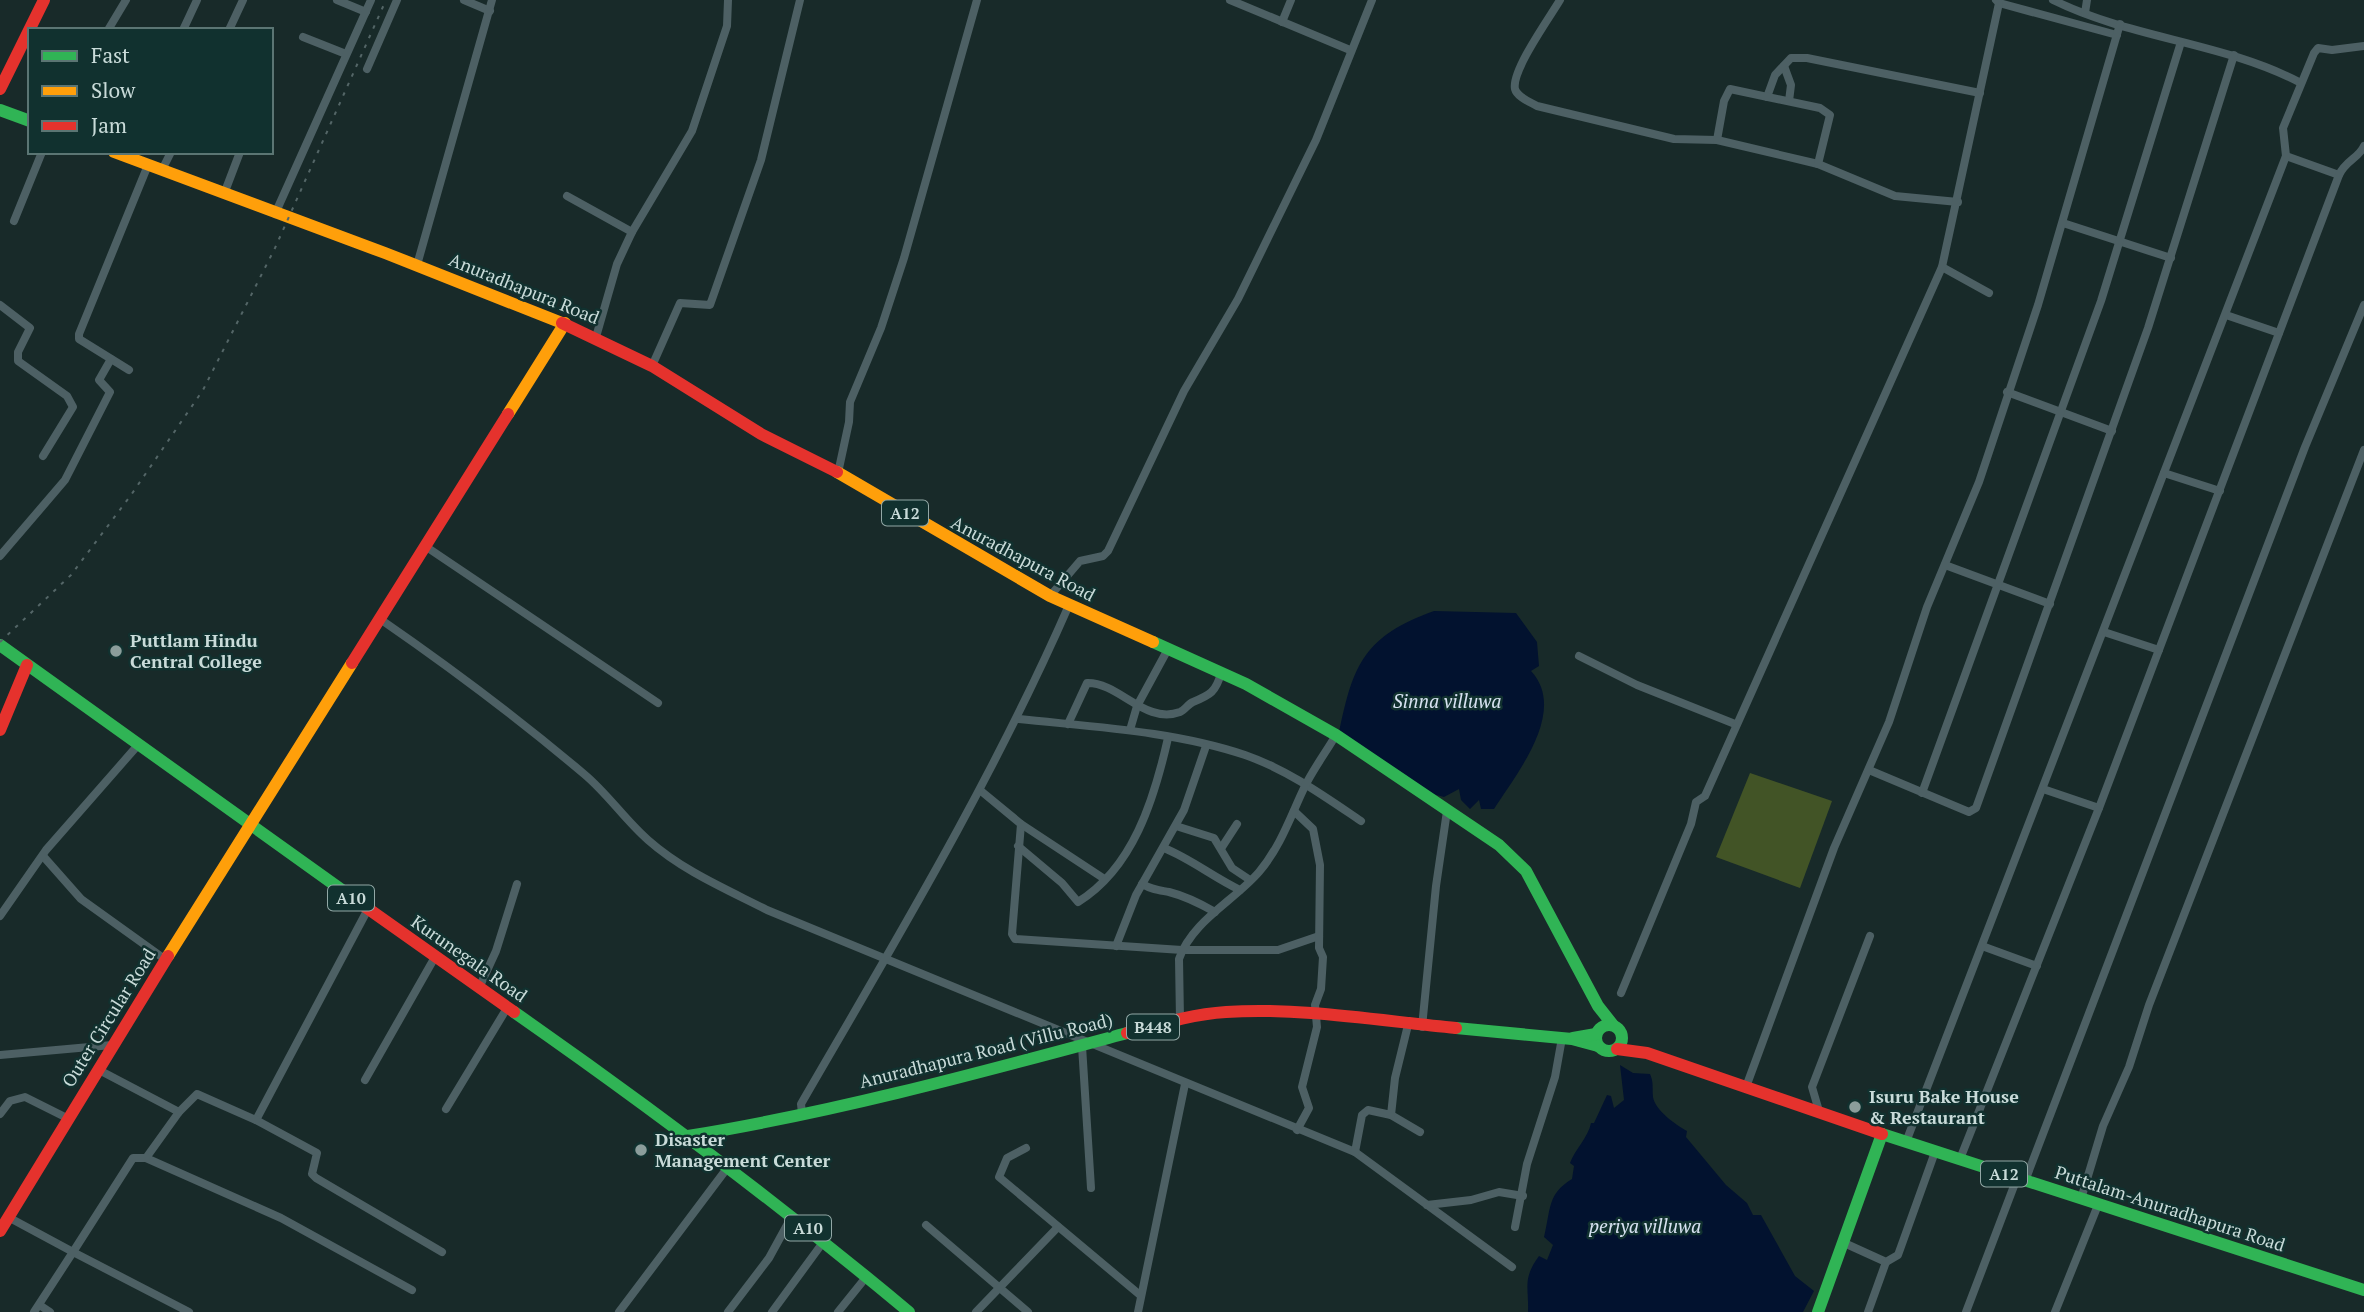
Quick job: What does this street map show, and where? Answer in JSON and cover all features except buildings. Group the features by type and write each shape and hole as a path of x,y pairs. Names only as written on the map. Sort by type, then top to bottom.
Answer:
{"main road":[{"path":"30,28 44,0"},
{"path":"0,89 28,32"},
{"path":"0,110 28,120"},
{"name":"Anuradhapura Road","path":"119,154 416,265 596,337 652,366 761,434 838,473 1050,596 1222,673 1336,735 1499,845 1526,871 1598,1006 1617,1030 1647,1053"},
{"name":"Outer Circular Road","path":"0,1231 97,1069 565,323"},
{"name":"Kurunegala Road","path":"0,645 478,988 629,1092 824,1241 909,1312"},
{"path":"0,730 27,665"},
{"name":"Anuradhapura Road","path":"1597,1037 1598,1006"},
{"name":"Anuradhapura Road (Villu Road)","path":"688,1136 744,1127 947,1081 1180,1019 1239,1010 1567,1038 1597,1037"},
{"path":"1605,1025 1617,1030 1622,1042 1617,1049 1605,1051 1597,1037 1605,1025"},
{"name":"A12","path":"1617,1049 1647,1053"},
{"name":"Puttalam-Anuradhapura Road","path":"1647,1053 1935,1152 2364,1290"},
{"name":"Anuradhapura Road (Villu Road)","path":"704,1148 744,1127"},
{"path":"1818,1312 1882,1134"}],"street":[{"path":"109,28 126,0"},
{"path":"184,28 197,0"},
{"path":"230,28 243,0"},
{"path":"337,0 366,12"},
{"path":"275,214 371,0"},
{"path":"367,69 397,0"},
{"path":"464,0 489,11"},
{"path":"416,265 492,0"},
{"path":"596,337 617,264 632,232 692,131 727,26 728,0"},
{"path":"652,366 680,303 710,305 761,160 800,0"},
{"path":"838,473 849,422 850,402 881,328 904,258 977,0"},
{"path":"1230,0 1350,50"},
{"path":"1282,22 1291,0"},
{"path":"1050,596 1080,561 1103,556 1108,551 1184,390 1238,299 1316,141 1372,0"},
{"path":"1560,0 1517,73 1515,89 1519,95 1537,106 1674,139 1717,140 1818,164 1882,193 1958,202"},
{"path":"2085,13 2087,0"},
{"path":"1621,993 1691,824 1696,802 1705,796 1942,267 1958,202 1997,1 2117,35"},
{"path":"2057,1 2120,24 2267,65 2301,83"},
{"path":"1746,1087 1834,848 1889,722 1927,607 1979,482 2063,223 2120,24"},
{"path":"303,37 346,54"},
{"path":"1922,793 2061,412 2119,242 2181,42"},
{"path":"1906,1142 2286,156 2283,128 2301,83 2316,49 2364,44"},
{"path":"1869,770 1969,812 1976,808 2171,258 2234,55"},
{"path":"1767,97 1775,75 1791,58 1807,58 1980,93"},
{"path":"1784,66 1791,85 1789,101"},
{"path":"1717,140 1724,101 1730,89 1820,107 1830,115 1818,164"},
{"path":"1960,1159 2099,808 2344,162 2362,151 2364,146"},
{"path":"14,221 41,154"},
{"path":"162,170 169,154"},
{"path":"224,194 239,154"},
{"path":"2286,156 2339,175"},
{"path":"130,370 79,339 79,334 148,165"},
{"path":"568,196 632,232"},
{"path":"2063,223 2171,258"},
{"path":"1942,267 1989,293"},
{"path":"0,305 30,328 18,352 18,361 67,396 73,407 43,456"},
{"path":"1966,1312 2021,1180 2305,447 2364,305"},
{"path":"2225,315 2279,333"},
{"path":"0,556 65,480 90,436 110,392 99,380 111,359"},
{"path":"2007,392 2112,430"},
{"path":"2081,1199 2103,1126 2129,1067 2149,1004 2364,450"},
{"path":"2164,473 2220,491"},
{"path":"425,547 658,703"},
{"path":"1945,565 2050,604"},
{"path":"802,1113 801,1104 981,791 1019,719 1069,606"},
{"path":"380,619 524,724 588,777 648,840 689,870 767,910 1088,1045 1355,1152 1512,1268"},
{"path":"2104,632 2159,650"},
{"path":"1130,730 1137,706 1168,649"},
{"path":"1579,656 1637,685 1735,724"},
{"path":"1068,724 1087,683 1104,687 1137,706 1166,713 1181,712 1192,702 1203,700 1213,693 1222,673"},
{"path":"1019,719 1130,730 1245,755 1306,784 1360,821"},
{"path":"1180,1019 1182,950 1190,937 1250,880 1282,838 1306,784 1336,735"},
{"path":"1018,846 1062,883 1078,902 1093,893 1103,878 1115,874 1144,818 1157,784 1168,738"},
{"path":"0,916 43,856 138,745"},
{"path":"1116,946 1142,884 1176,825 1206,746"},
{"path":"2043,789 2099,808"},
{"path":"981,791 1021,824 1103,878"},
{"path":"1422,1027 1436,886 1447,810"},
{"path":"1294,811 1313,829 1322,873 1319,936 1323,957 1321,989 1315,1004 1317,1027 1303,1087 1309,1108 1297,1130"},
{"path":"1021,824 1012,934 1015,939 1182,950 1278,950 1319,936"},
{"path":"1222,847 1237,824"},
{"path":"1176,825 1214,838 1233,868 1250,880"},
{"path":"1164,848 1187,856 1203,871 1240,890"},
{"path":"43,856 81,899 166,960"},
{"path":"478,988 496,951 517,884"},
{"path":"1142,884 1156,892 1167,891 1193,900 1215,912"},
{"path":"256,1120 368,909"},
{"path":"1820,1112 1812,1087 1870,936"},
{"path":"1982,946 2037,966"},
{"path":"365,1080 435,957"},
{"path":"446,1109 507,1008"},
{"path":"1391,1115 1395,1078 1408,1025"},
{"path":"1515,1227 1527,1164 1567,1038"},
{"path":"0,1055 112,1045"},
{"path":"1088,1045 1091,1188"},
{"path":"97,1069 179,1112"},
{"path":"1138,1312 1185,1084"},
{"path":"146,1158 179,1112 197,1094 256,1120 317,1153 312,1174 316,1178 442,1252"},
{"path":"0,1114 10,1101 25,1097 67,1118"},
{"path":"1355,1152 1362,1115 1368,1110 1391,1115 1420,1132"},
{"path":"1026,1148 1007,1157 999,1177 1140,1295"},
{"path":"1868,1312 1886,1262 1898,1255 1935,1152"},
{"path":"50,1312 38,1309 133,1158 146,1158 281,1218 412,1290"},
{"path":"619,1312 728,1167"},
{"path":"1427,1205 1471,1200 1499,1192 1523,1196"},
{"path":"2054,1312 2098,1205"},
{"path":"728,1312 769,1258 792,1216"},
{"path":"8,1217 189,1312"},
{"path":"926,1226 1028,1312"},
{"path":"976,1312 1058,1227"},
{"path":"772,1312 824,1241"},
{"path":"1842,1242 1886,1262"},
{"path":"838,1312 867,1276"}],"green space":[{"path":"1750,773 1832,801 1800,888 1716,857"}],"water":[{"name":"Sinna villuwa","path":"1434,611 1516,613 1537,642 1539,666 1531,671 1541,687 1544,704 1542,723 1526,760 1494,809 1481,809 1479,800 1470,809 1461,800 1459,789 1444,797 1429,793 1339,733 1350,688 1366,655 1392,631"},
{"name":"periya villuwa","path":"1620,1065 1633,1073 1650,1074 1653,1097 1658,1107 1687,1131 1686,1137 1726,1185 1747,1203 1753,1215 1761,1215 1795,1276 1814,1291 1803,1312 1528,1312 1527,1283 1530,1271 1539,1256 1547,1260 1553,1245 1544,1237 1551,1203 1558,1190 1572,1179 1574,1166 1570,1163 1607,1095 1611,1096 1614,1108 1624,1100"}],"railway":[{"path":"0,642 71,575 131,495 203,390 275,248 386,0"}],"traffic: fast":[{"path":"0,110 28,120"},
{"path":"1153,642 1246,684 1336,735 1499,845 1526,871 1598,1006 1613,1025"},
{"path":"0,645 353,898"},
{"path":"514,1012 715,1158 909,1312"},
{"path":"1609,1025 1618,1029 1622,1038 1618,1047 1609,1051 1600,1047 1596,1038 1600,1029 1609,1025"},
{"path":"1456,1028 1572,1039 1598,1046"},
{"path":"688,1136 854,1103 1127,1033"},
{"path":"1573,1038 1596,1034"},
{"path":"1818,1312 1882,1134"},
{"path":"1882,1134 2364,1290"}],"traffic: slow":[{"path":"119,154 385,253 562,323"},
{"path":"508,414 565,323"},
{"path":"837,472 1050,596 1153,642"},
{"path":"168,956 352,663"}],"traffic: jam":[{"path":"30,28 44,0"},
{"path":"0,89 28,32"},
{"path":"562,323 652,366 761,434 837,472"},
{"path":"352,663 508,414"},
{"path":"0,730 27,665"},
{"path":"353,898 514,1012"},
{"path":"0,1231 168,956"},
{"path":"1127,1033 1201,1015 1255,1011 1341,1015 1456,1028"},
{"path":"1617,1049 1647,1053 1882,1134"}],"place":[{"name":"Puttlam Hindu Central College","path":"116,651"},
{"name":"Isuru Bake House & Restaurant","path":"1855,1107"},
{"name":"Disaster Management Center","path":"641,1150"}]}
